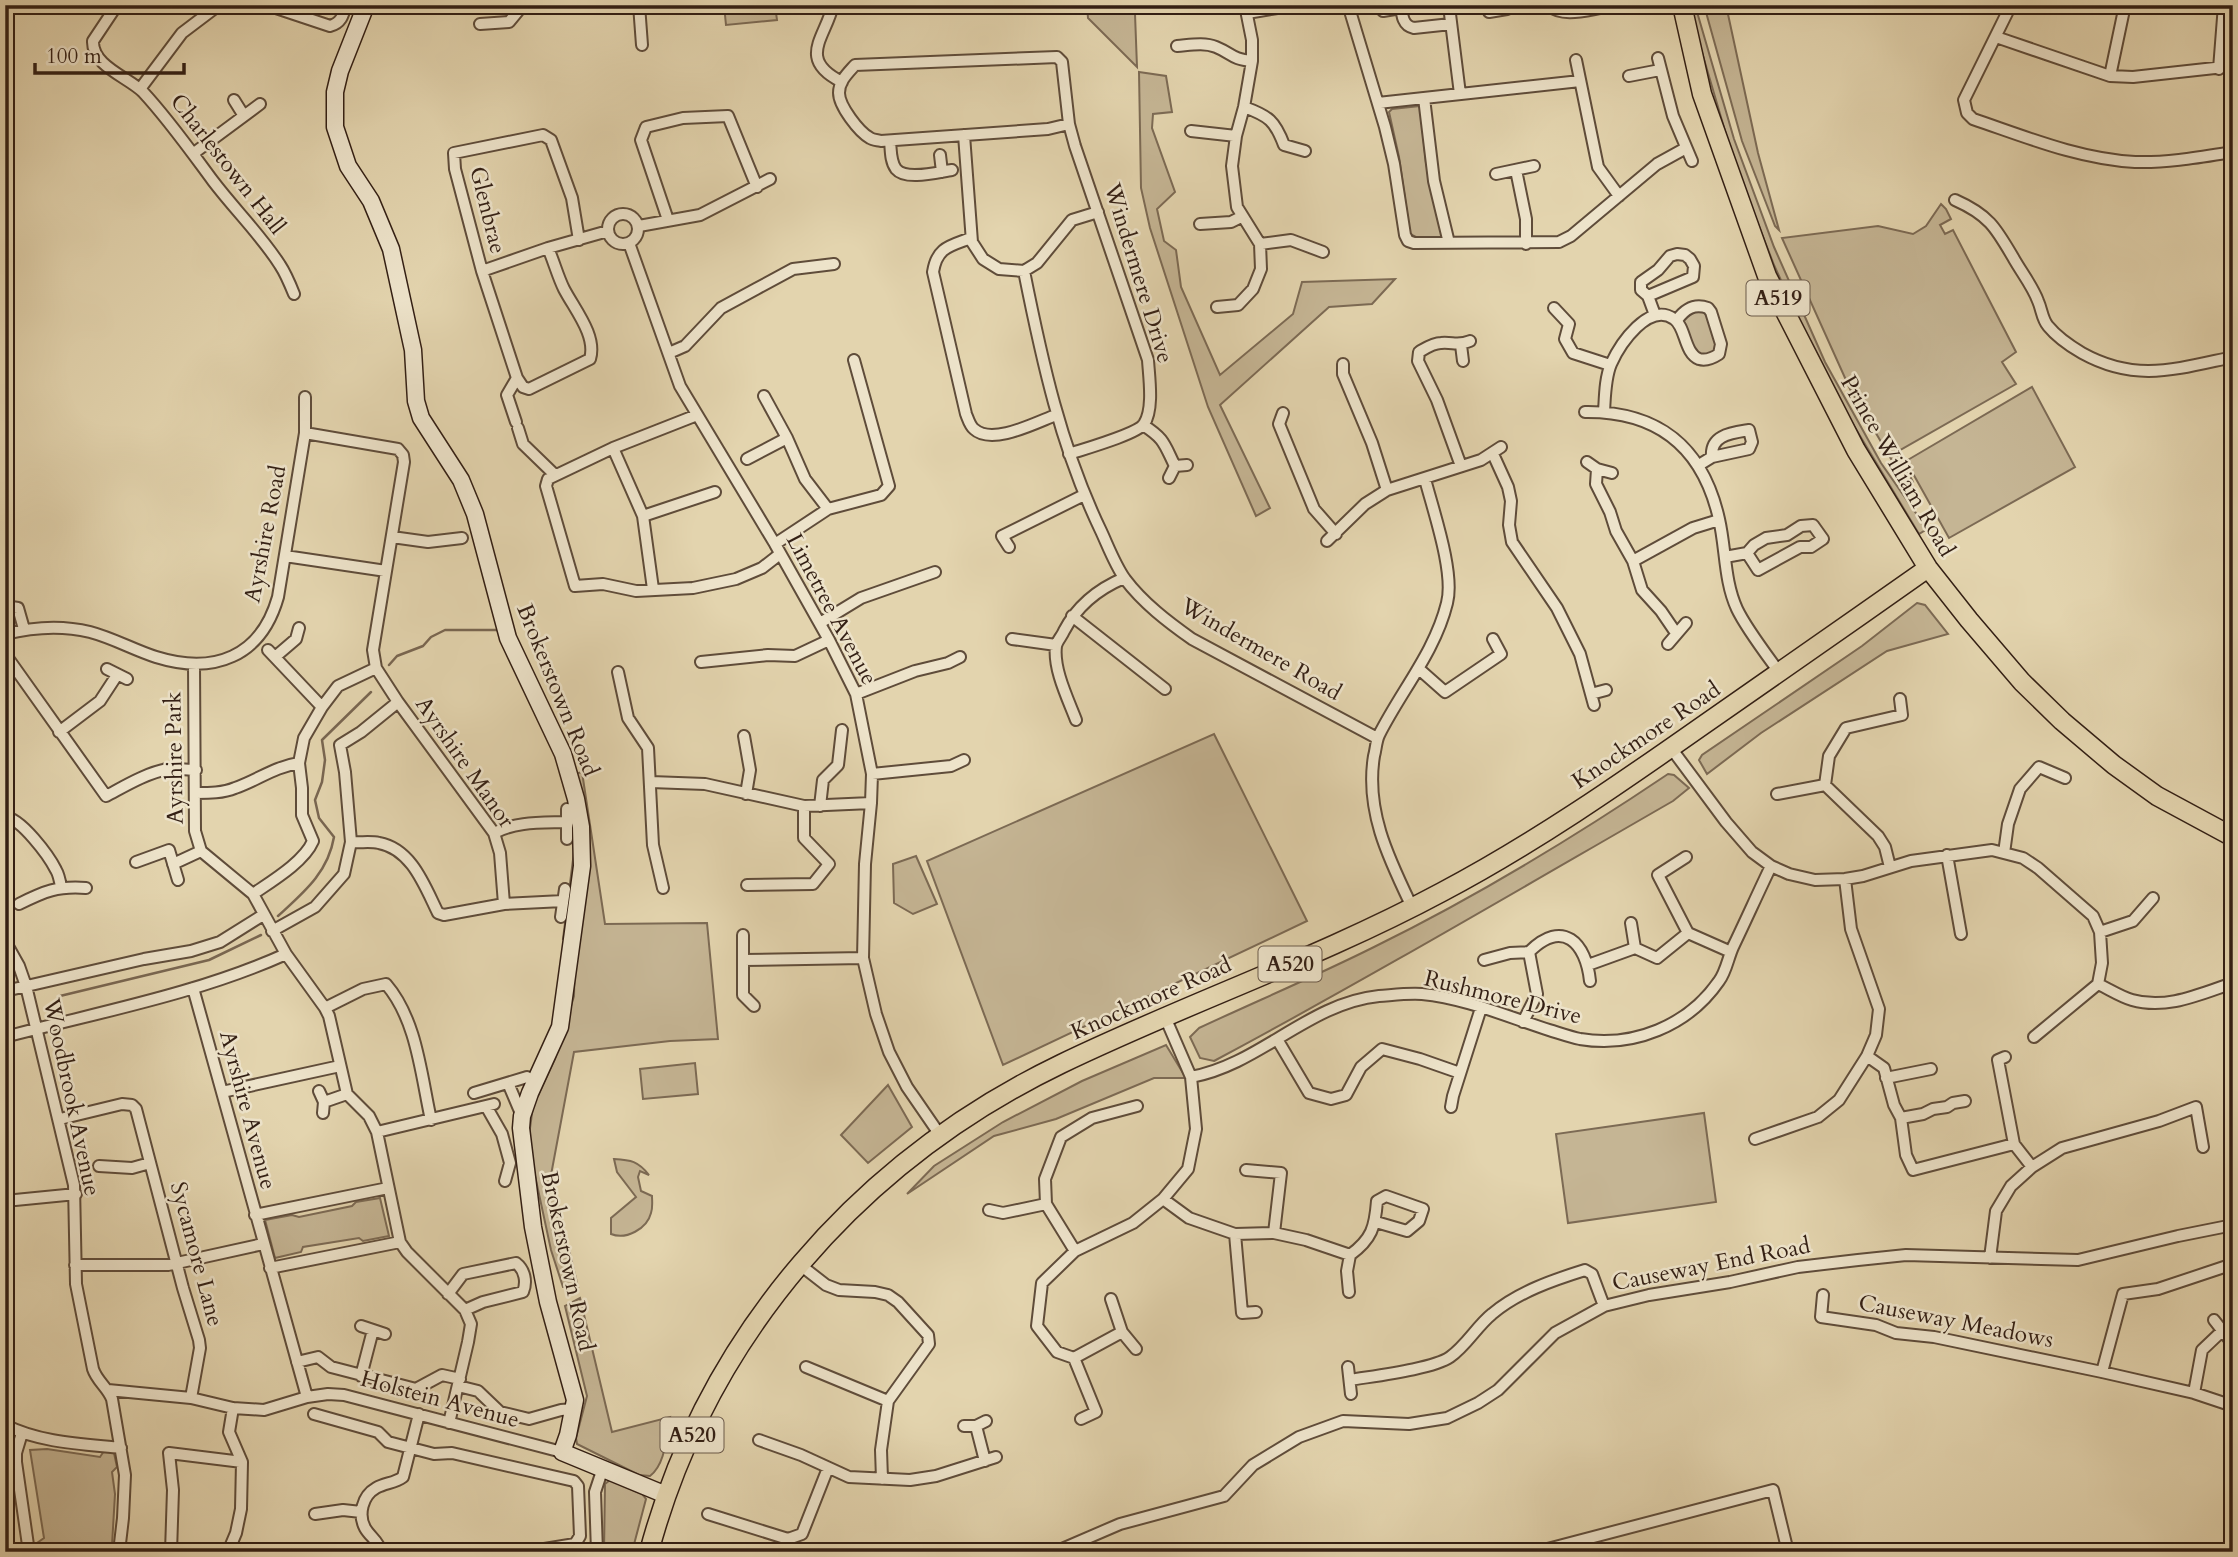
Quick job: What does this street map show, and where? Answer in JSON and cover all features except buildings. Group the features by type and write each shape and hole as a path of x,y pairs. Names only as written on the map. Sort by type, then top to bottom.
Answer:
{"main road":[{"name":"Prince William Road","path":"1682,5 1702,94 1767,276 1856,450 1928,568 2022,682 2062,721 2114,765 2157,796 2233,837"},
{"name":"Knockmore Road","path":"649,1552 666,1495 694,1431 722,1376 762,1312 823,1236 862,1198 940,1135 981,1108 1059,1065 1412,907 1518,849 1671,748 1928,568"}],"street":[{"name":"Charlestown Hall","path":"117,5 93,41 97,58 140,89 168,120 275,258 294,294"},
{"path":"140,89 183,33 219,5"},
{"path":"267,5 330,26 337,24 342,18 346,5"},
{"name":"Brokerstown Road","path":"366,5 337,81 335,127 348,166 372,201 391,249 413,350 416,401 421,418 461,480 475,514 508,638 563,754 581,827 582,866 559,1027 530,1093 521,1128 533,1227 548,1302 573,1390 574,1409 562,1452"},
{"path":"480,24 509,22 523,5"},
{"path":"546,5 553,8 592,5"},
{"path":"639,5 642,45"},
{"path":"833,5 828,23 817,44 818,59 825,70 844,78 839,95 843,108 870,138 890,141 1048,129 1069,124"},
{"path":"1217,307 1238,305 1253,289 1261,269 1260,244 1237,207 1232,166 1252,61 1252,40 1246,9 1329,5"},
{"path":"1345,5 1350,10 1378,103 1394,164 1408,241 1526,244 1559,242 1571,236 1657,164 1686,148"},
{"path":"1489,12 1517,5"},
{"path":"1547,5 1555,11 1568,13 1606,7"},
{"path":"2011,5 1964,100 1966,113 1973,119 2061,149 2105,159 2136,162 2176,160 2233,152"},
{"path":"2110,76 2126,5"},
{"path":"2219,69 2224,5"},
{"path":"1383,11 1401,7 1403,21 1414,28 1450,19 1460,94"},
{"path":"1996,37 2110,76 2133,77 2233,66"},
{"path":"1177,46 1206,44 1237,60 1252,61"},
{"name":"Windermere Drive","path":"844,78 855,65 1057,57 1062,62 1069,124 1148,360 1150,397 1143,425"},
{"path":"1576,60 1598,167 1619,196"},
{"path":"1629,76 1659,64 1673,116 1692,161"},
{"path":"1378,103 1580,81"},
{"path":"1424,98 1434,181 1449,243"},
{"path":"234,100 244,116"},
{"path":"194,153 260,104"},
{"path":"1244,107 1265,115 1277,126 1284,145 1305,151"},
{"path":"668,220 641,140 646,127 683,118 728,116 757,187"},
{"path":"1191,131 1236,136"},
{"name":"Glenbrae","path":"555,475 523,444 517,425 508,396 517,378 482,271 454,169 454,153 543,135 551,140 572,198 579,240"},
{"path":"964,135 971,238 983,259 999,269 1024,271 1037,263 1072,220 1098,212"},
{"path":"890,141 892,160 897,170 905,174 947,171 940,155"},
{"path":"1496,174 1534,166"},
{"path":"1516,170 1526,219 1526,244"},
{"path":"639,226 700,215 770,179"},
{"path":"1955,200 1977,210 1998,231 2038,300 2048,326 2070,346 2093,359 2124,370 2142,372 2174,369 2233,357"},
{"path":"621,214 630,215 639,226 637,236 629,243 616,242 608,231 612,218 621,214"},
{"path":"1200,224 1231,222 1241,217"},
{"name":"Glenbrae","path":"482,271 608,231"},
{"path":"971,238 943,249 935,259 933,272 965,414 973,428 990,436 1056,415"},
{"path":"1260,244 1292,240 1324,252"},
{"name":"Limetree Avenue","path":"629,243 680,386 778,549 856,694 872,774 872,803 865,864 863,958 876,1014 889,1052 907,1087 940,1135"},
{"path":"517,378 523,387 529,388 590,359 593,349 582,318 563,288 548,248"},
{"path":"1648,296 1693,277 1690,259 1685,255 1670,256 1658,270 1641,282 1641,290 1648,296 1654,315"},
{"path":"669,353 685,346 721,309 765,284 793,269 834,264"},
{"name":"Windermere Road","path":"1024,271 1038,344 1056,415 1084,495 1124,578 1165,620 1192,639 1377,738"},
{"path":"1605,412 1610,365 1636,328 1654,315 1665,314 1676,320 1692,354 1700,360 1712,359 1719,354 1721,344 1708,308 1693,306 1683,311 1676,320"},
{"path":"1554,308 1569,324 1565,339 1573,353 1610,365"},
{"path":"1461,466 1437,400 1418,361 1419,352 1427,347 1440,343 1466,343 1463,361"},
{"path":"1721,344 1733,346"},
{"path":"697,415 613,448 548,479 545,486 575,586 603,584 636,591 693,589 736,579 762,568 778,549 828,509 881,495 889,486 854,360"},
{"path":"1331,377 1343,369 1387,490"},
{"path":"764,396 805,479 828,509"},
{"name":"Ayrshire Road","path":"5,634 23,629 59,627 91,632 156,657 194,664 212,663 246,650 259,638 273,613 305,433 305,397"},
{"path":"1585,412 1625,414 1645,421 1665,433 1699,465 1712,492 1729,583 1737,610 1779,672"},
{"path":"1277,420 1314,509 1332,538 1364,503 1387,490 1481,460 1497,450 1511,502 1511,542 1557,608 1580,654 1593,699 1605,690"},
{"path":"1069,454 1108,439 1134,433 1143,425 1159,435 1175,466"},
{"path":"305,433 398,449 403,455 404,463 373,650 376,668 338,686 304,738 299,763 302,815 313,841 310,849 281,876 253,894 286,954 329,1016 347,1094 369,1116 377,1132 400,1242 465,1310 471,1324 449,1423"},
{"path":"747,459 787,438"},
{"path":"613,448 643,516 653,589"},
{"path":"1699,465 1712,457"},
{"path":"1587,463 1597,470 1612,473"},
{"path":"1175,466 1187,465"},
{"path":"1168,478 1175,466"},
{"path":"1597,470 1596,484 1616,531 1633,561 1642,590 1676,633"},
{"path":"1412,907 1392,866 1373,807 1371,775 1377,738 1419,669 1435,637 1448,601 1448,576 1425,479"},
{"path":"643,516 715,492"},
{"path":"1009,547 1002,536 1084,495"},
{"path":"1633,561 1693,528 1719,520"},
{"path":"1725,557 1747,553 1766,538 1787,535 1801,526 1813,525 1823,539 1811,547 1800,547 1758,570 1747,553"},
{"path":"391,537 428,542 462,538"},
{"path":"285,556 386,571"},
{"path":"820,623 861,598 935,572"},
{"path":"1076,720 1059,674 1056,645 1072,617 1091,597 1124,578"},
{"path":"5,606 18,608 23,629"},
{"path":"1072,617 1165,689"},
{"path":"1668,643 1686,623"},
{"path":"299,628 296,639 272,654 322,707"},
{"path":"1012,639 1056,645"},
{"path":"1419,669 1445,692 1501,654 1493,639"},
{"path":"701,662 768,655 795,656 829,640"},
{"path":"5,654 106,796 138,779 169,769 195,770"},
{"path":"856,694 960,657"},
{"name":"Ayrshire Park","path":"194,664 195,831 201,851 253,894"},
{"path":"59,732 100,701 122,677 107,668"},
{"name":"Ayrshire Manor","path":"376,668 494,834 500,853 504,904"},
{"path":"618,672 628,718 648,748 653,845 663,888"},
{"path":"1825,785 1829,757 1846,728 1902,715 1900,699"},
{"path":"272,931 315,907 344,874 351,842 340,745 398,702"},
{"path":"820,806 823,780 838,765 842,730"},
{"path":"744,737 750,771 746,794"},
{"path":"1671,748 1752,852 1771,866 1789,873 1815,880 1845,879 1911,861 1992,850 2023,859 2054,881 2093,916 2100,932 2102,963 2098,984 2034,1037"},
{"path":"872,774 951,766 964,760"},
{"path":"196,793 237,788 280,766 299,763"},
{"path":"2004,853 2008,824 2020,789 2039,767 2066,778"},
{"path":"651,782 705,784 804,806 872,803"},
{"path":"1777,794 1825,785"},
{"path":"1825,785 1878,836 1885,847 1890,867"},
{"path":"747,885 813,884 829,864 804,838 804,806"},
{"path":"568,809 568,839"},
{"path":"5,817 22,825 56,869 61,887"},
{"path":"494,834 508,826 568,822"},
{"path":"351,842 379,843 408,859 438,913 443,915 564,895 561,917"},
{"name":"Ayrshire Park","path":"135,862 169,850 173,864 201,851"},
{"path":"1947,855 1961,934"},
{"path":"1686,857 1658,874 1688,933 1731,952"},
{"path":"173,864 178,880"},
{"name":"Rushmore Drive","path":"1191,1077 1212,1074 1319,1014 1374,997 1420,994 1481,1007 1580,1039 1613,1041 1648,1034 1674,1024 1706,999 1721,978 1771,866"},
{"path":"1755,1139 1818,1118 1839,1100 1867,1056 1876,1035 1879,1009 1851,929 1845,879"},
{"path":"19,904 38,894 61,887 86,888"},
{"path":"2100,932 2133,921 2153,898"},
{"path":"5,992 144,959 191,951 220,942 263,915"},
{"path":"1631,923 1635,948"},
{"path":"1588,965 1635,948 1657,958 1688,933"},
{"path":"743,935 743,995 754,1006"},
{"path":"1484,960 1510,953 1529,952 1538,943 1553,937 1567,937 1578,945 1588,965 1590,981"},
{"name":"Woodbrook Avenue","path":"5,941 19,966 26,986 76,1194 76,1284 93,1369 96,1378 108,1390 112,1399 125,1475 119,1552"},
{"path":"1523,1022 1537,994 1529,952"},
{"path":"5,1037 232,977 286,954"},
{"path":"743,960 863,958"},
{"path":"2098,984 2131,1000 2160,1004 2177,1002 2233,983"},
{"path":"325,1008 363,989 386,984 407,1018 431,1120"},
{"name":"Ayrshire Avenue","path":"193,988 307,1397"},
{"path":"1451,1107 1481,1007"},
{"path":"1122,1332 1074,1358 1057,1352 1037,1326 1042,1283 1075,1251 1133,1223 1163,1199 1188,1169 1196,1129 1191,1077 1165,1017"},
{"path":"1277,1039 1309,1093 1331,1099 1346,1095 1362,1067 1382,1049 1460,1073"},
{"path":"1867,1056 1884,1068 1900,1118 1906,1155 1913,1170 2014,1144"},
{"path":"2005,1057 1998,1060 2014,1144 2032,1167"},
{"path":"222,1092 340,1066"},
{"path":"1886,1078 1931,1069"},
{"path":"474,1093 527,1077"},
{"path":"508,1083 522,1116"},
{"path":"322,1102 347,1094"},
{"path":"1900,1118 1965,1101"},
{"name":"Sycamore Lane","path":"60,1119 122,1104 132,1105 136,1111 199,1340 191,1398"},
{"path":"377,1132 490,1105 510,1163 505,1181"},
{"path":"1075,1251 1046,1204 1045,1179 1061,1138 1092,1118 1137,1106"},
{"path":"1990,1258 1996,1211 2011,1186 2032,1167 2062,1148 2160,1121 2196,1107 2203,1147"},
{"name":"Sycamore Lane","path":"99,1166 132,1167 150,1163"},
{"path":"1246,1170 1281,1173 1274,1233"},
{"path":"255,1215 388,1188"},
{"path":"5,1201 76,1194"},
{"path":"1163,1199 1189,1218 1235,1234 1274,1233 1306,1240 1350,1255"},
{"path":"989,1210 1003,1213 1046,1204"},
{"path":"1349,1292 1347,1271 1350,1255 1364,1245 1376,1222"},
{"name":"Causeway End Road","path":"1055,1552 1119,1524 1224,1496 1253,1465 1299,1437 1343,1421 1409,1424 1447,1418 1498,1390 1555,1333 1604,1306 1649,1294 1822,1264 1906,1255 2078,1260 2233,1225"},
{"path":"1235,1234 1242,1313 1256,1312"},
{"path":"270,1268 400,1242"},
{"path":"75,1265 162,1265 263,1244"},
{"path":"448,1294 463,1274 516,1263 522,1268 526,1285 523,1293 483,1302 465,1310"},
{"path":"799,1264 826,1285 839,1290 888,1295 898,1302 928,1335 929,1344 888,1401 881,1450 882,1479"},
{"path":"2102,1372 2123,1294 2158,1289 2233,1264"},
{"path":"1350,1380 1418,1368 1450,1358 1497,1310 1543,1284 1585,1270 1592,1275 1604,1306"},
{"name":"Causeway Meadows","path":"1823,1295 1821,1317 1876,1325 1896,1333 1934,1337 2102,1372 2193,1393 2233,1406"},
{"path":"1111,1299 1122,1332 1136,1349"},
{"path":"2214,1320 2232,1343"},
{"path":"361,1326 385,1334"},
{"path":"361,1376 373,1330"},
{"path":"2193,1393 2202,1350 2222,1331"},
{"path":"297,1362 318,1357 331,1367 416,1389 442,1375 478,1391 500,1412 529,1419 574,1409"},
{"path":"1074,1358 1096,1412 1081,1419"},
{"path":"807,1367 888,1401"},
{"path":"1348,1367 1351,1394"},
{"name":"Holstein Avenue","path":"108,1390 191,1398 233,1408 264,1410 307,1397 344,1395 562,1452"},
{"path":"228,1552 241,1509 242,1462 229,1432 233,1408"},
{"path":"314,1414 378,1432 388,1442 434,1454 452,1453 574,1481 578,1486 580,1536 575,1544 526,1552"},
{"path":"381,1552 380,1545 367,1532 361,1520 363,1504 374,1489 403,1477 419,1414"},
{"path":"759,1440 849,1477 909,1480 936,1476 991,1459 975,1424"},
{"path":"5,1425 22,1433 59,1442 121,1448"},
{"path":"21,1552 29,1551 16,1462 22,1433"},
{"path":"562,1452 666,1495"},
{"path":"172,1552 173,1490 169,1453 242,1462"},
{"path":"597,1552 595,1492 603,1468"},
{"path":"708,1514 788,1539 802,1534 828,1468"},
{"path":"1536,1552 1773,1490 1788,1552"},
{"path":"315,1514 343,1510 361,1512"},
{"path":"2144,1552 2233,1549"},
{"path":"2122,1552 2135,1552"}],"shaded area":[{"path":"724,5 775,5 777,20 726,25"},
{"path":"1087,5 1170,5 1170,12 1135,14 1137,67 1088,18"},
{"path":"1690,5 1695,5 1734,139 1774,247 1825,362 1881,463 1927,529 1919,534 1827,381 1774,265 1735,165"},
{"path":"1704,5 1726,5 1758,153 1779,230 1775,226 1742,141"},
{"path":"1139,72 1166,76 1172,112 1153,114 1152,128 1175,192 1157,209 1164,241 1176,250 1181,287 1220,375 1293,314 1302,282 1395,279 1372,304 1329,307 1220,405 1270,508 1256,516 1208,407 1150,228 1141,188"},
{"path":"1420,106 1426,163 1443,236 1440,239 1410,234 1399,157 1389,112 1392,109"},
{"path":"1941,204 1951,219 1940,225 1945,234 1953,230 2016,352 2002,362 2016,384 1897,452 1913,482 1907,486 1850,389 1782,238 1878,226 1913,234 1926,226"},
{"path":"1693,310 1706,312 1717,342 1715,352 1703,355 1697,353 1684,326 1684,318"},
{"path":"2032,387 2075,467 1949,538 1906,461"},
{"path":"1917,603 1925,605 1948,634 1887,651 1761,733 1707,774 1699,760 1702,755 1862,646"},
{"path":"1214,734 1307,921 1003,1065 927,861"},
{"path":"582,772 605,924 707,923 718,1039 670,1041 574,1052 551,1175 578,1287 563,1287 551,1250 528,1143 533,1106 555,1059 574,996 575,942 563,939 577,828 563,777"},
{"path":"1668,774 1674,775 1689,788 1673,801 1272,1030 1214,1061 1200,1058 1190,1037 1199,1028 1352,958 1450,908 1560,844"},
{"path":"916,856 937,904 913,914 894,903 893,864"},
{"path":"1166,1045 1186,1078 1154,1078 1056,1119 994,1136 907,1194 934,1166 1003,1122 1082,1081"},
{"path":"695,1063 698,1094 643,1099 640,1069"},
{"path":"888,1085 912,1127 868,1163 841,1135"},
{"path":"1704,1113 1716,1202 1568,1223 1556,1134"},
{"path":"614,1159 634,1162 645,1170 649,1175 640,1171 638,1177 641,1191 652,1196 649,1219 635,1232 623,1236 611,1234 611,1218 636,1197 617,1172"},
{"path":"380,1198 389,1236 303,1247 301,1252 275,1258 265,1220 292,1215 299,1217"},
{"path":"580,1298 612,1432 670,1417 662,1457 650,1476 639,1475 577,1444 576,1438 587,1396 565,1306"},
{"path":"47,1449 100,1457 104,1451 114,1453 117,1467 112,1472 115,1494 112,1545 115,1552 38,1552 37,1543 44,1538 30,1450"},
{"path":"610,1480 642,1494 646,1499 632,1552 604,1552 605,1484"}],"waterway":[{"path":"389,665 397,656 423,646 431,637 445,630 498,630"},
{"path":"278,916 313,881 331,850 334,837 319,818 315,800 322,782 325,760 322,740 371,692"},
{"path":"60,996 209,960 261,935"}]}
